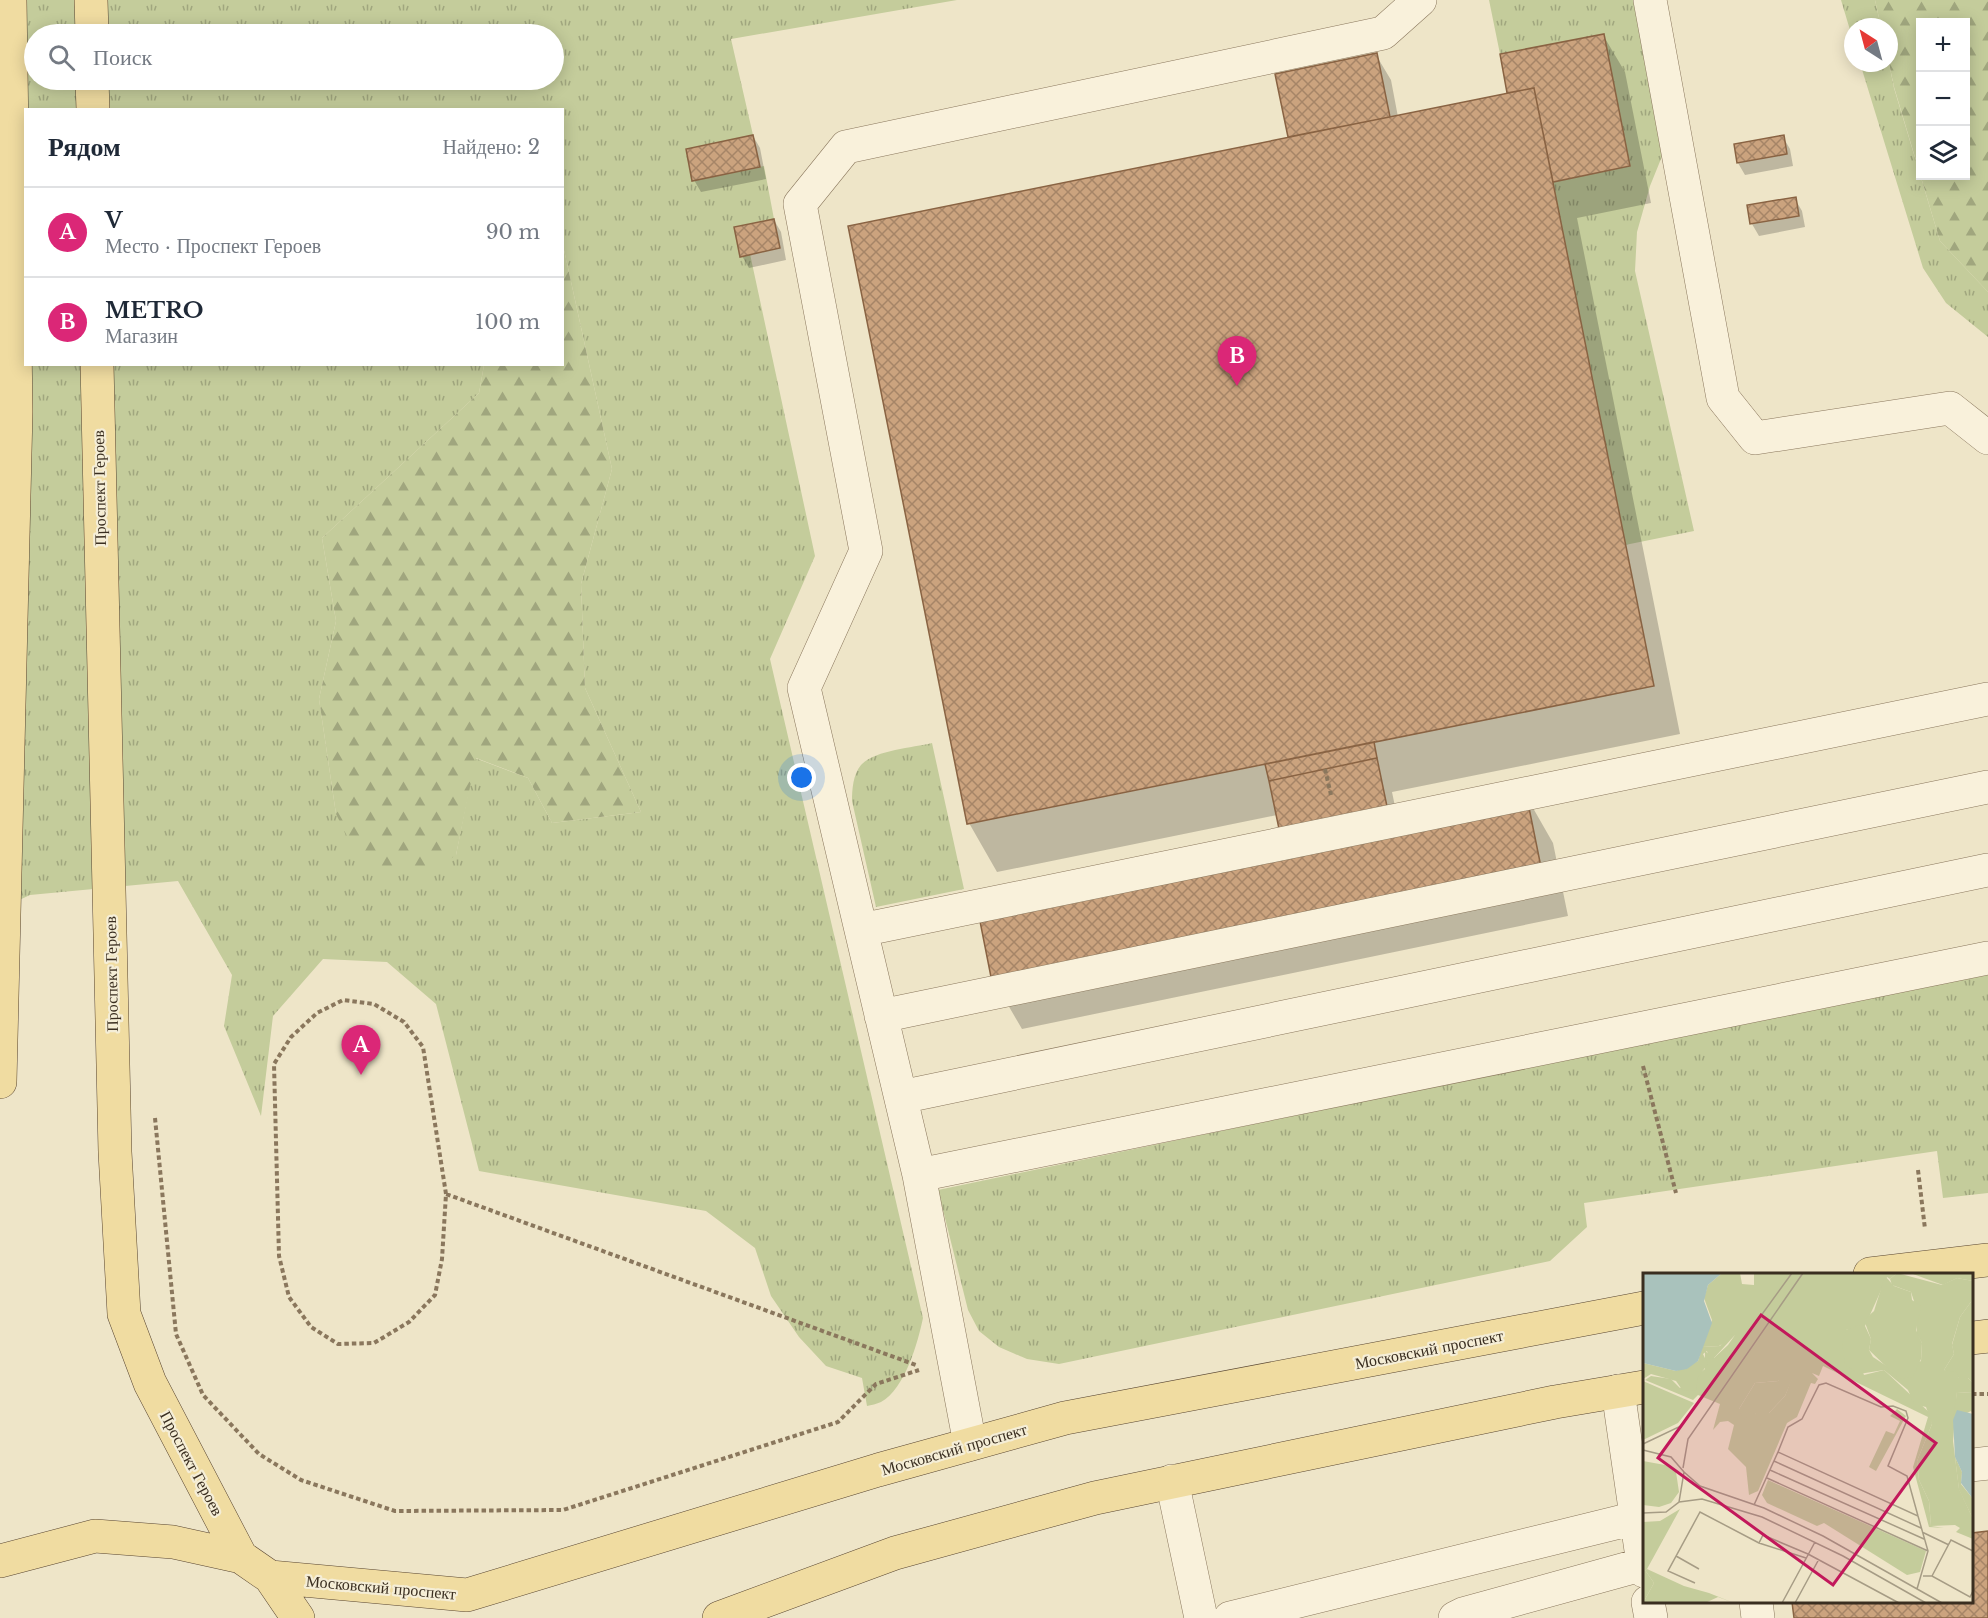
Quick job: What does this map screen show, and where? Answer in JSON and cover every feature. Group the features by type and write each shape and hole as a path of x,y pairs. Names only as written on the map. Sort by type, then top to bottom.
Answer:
{"main road":[{"path":"0,1082 16,411 10,0"},
{"path":"91,0 92,24"},
{"path":"92,90 93,108"},
{"name":"Проспект Героев","path":"97,366 115,1152 124,1314 150,1383 241,1557"},
{"path":"1883,1273 1988,1260"},
{"name":"Московский проспект","path":"270,1577 467,1595 970,1444 1065,1418 1643,1308"},
{"path":"1973,1338 1988,1336"},
{"path":"719,1618 895,1554 1095,1498 1555,1402 1631,1389"},
{"path":"0,1561 95,1536 173,1542 241,1557 270,1577 298,1618"}],"lane":[{"path":"970,1444 919,1175 804,688 866,551 800,204 846,147 1383,33 1420,0"},
{"path":"1650,0 1723,398 1755,438 1950,408 1988,438"},
{"path":"861,930 1988,699"},
{"path":"881,1016 1988,787"},
{"path":"900,1097 1988,870"},
{"path":"919,1175 1988,957"},
{"path":"1631,1389 1643,1551"},
{"path":"1973,1465 1988,1463"},
{"path":"1172,1482 1201,1618"},
{"path":"1230,1618 1641,1516"},
{"path":"1455,1618 1463,1614 1643,1568"},
{"path":"1648,1603 1651,1618"},
{"path":"1756,1603 1758,1618"}],"path":[{"path":"343,1000 374,1004 404,1022 423,1047 446,1194 442,1259 435,1295 409,1322 374,1343 338,1344 311,1327 289,1297 279,1256 274,1064 291,1037 317,1013 343,1000"},
{"path":"154,1107 176,1334 203,1395 259,1454 301,1480 395,1511 562,1510 838,1422 876,1384 925,1369 446,1194"},
{"path":"1918,1170 1929,1266"}],"green space":[{"path":"0,0 957,0 731,39 753,135 686,149 693,181 764,166 774,219 734,227 750,254 815,556 770,659 923,1318 904,1376 889,1396 881,1402 867,1406 862,1378 826,1366 799,1337 771,1296 755,1248 706,1211 479,1171 436,1004 387,962 323,959 273,1016 261,1116 224,1026 232,975 178,881 30,895 0,909","holes":["24,108 564,108 564,250 612,469 581,584 585,688 641,812 552,823 528,778 475,758 456,855 336,814 319,699 336,621 322,538 479,393 484,366 24,366"]},
{"path":"1489,0 1635,0 1665,149 1650,186 1637,232 1635,271 1694,531 1625,545 1553,182 1630,166 1604,34 1500,54"},
{"path":"1841,0 1875,0 1879,18 1846,18"},
{"path":"1875,0 1988,0 1988,292 1940,241 1922,180 1970,180 1970,18 1916,18 1916,161 1891,72 1898,72 1898,18 1879,18"},
{"path":"1863,72 1891,72 1916,161 1916,180 1922,180 1940,241 1988,292 1988,337 1946,303 1923,268"},
{"path":"564,250 612,469 581,584 585,688 641,812 552,823 528,778 476,758 456,855 428,875 360,862 336,814 319,699 336,621 322,538 479,393 484,366 564,366"},
{"path":"932,743 964,889 876,907 852,801 855,777 861,765 875,756"},
{"path":"1988,971 1988,1193 1943,1198 1937,1151 1584,1203 1587,1227 1550,1261 1059,1364 1027,1359 999,1347 979,1331 968,1310 938,1190"}],"building":[{"path":"1604,34 1630,166 1553,182 1534,88 1507,93 1500,54"},
{"path":"1377,53 1390,117 1288,137 1275,74"},
{"path":"1534,88 1654,686 967,824 848,226"},
{"path":"753,135 760,167 692,181 686,149"},
{"path":"1784,135 1787,154 1737,163 1734,144"},
{"path":"1796,197 1799,216 1750,224 1747,205"},
{"path":"774,219 780,248 740,257 734,227"},
{"path":"1374,742 1377,758 1269,781 1265,764"},
{"path":"1377,758 1390,821 1282,843 1269,781"},
{"path":"1526,793 1541,867 992,982 977,906"},
{"path":"1988,1531 1988,1618 1794,1618 1792,1603 1973,1603 1973,1533"}],"place":[{"name":"METRO","path":"1237,386"},
{"name":"V","path":"361,1075"}]}
